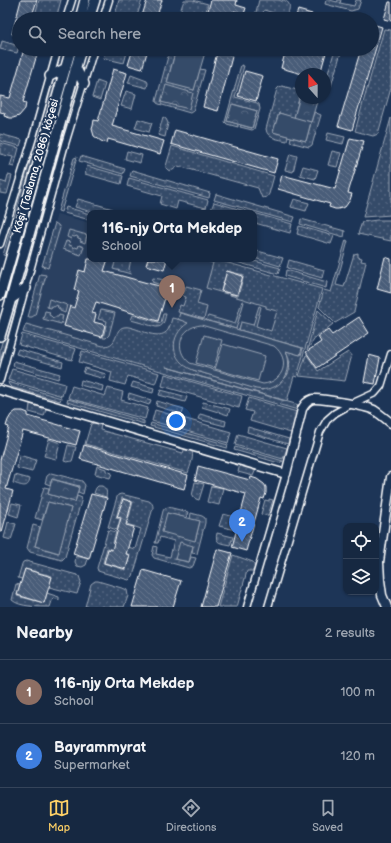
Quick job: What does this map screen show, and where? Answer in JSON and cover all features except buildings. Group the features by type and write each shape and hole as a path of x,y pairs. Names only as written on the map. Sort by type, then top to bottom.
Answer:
{"main road":[{"path":"82,12 85,0"},
{"path":"92,12 95,0"},
{"name":"Köşi (Taslama, 2086) köçesi","path":"0,336 71,68 71,56"},
{"name":"Köşi (Taslama, 2086) köçesi","path":"0,294 71,68 77,56"},
{"path":"50,76 71,68 84,84"},
{"path":"11,299 26,288"}],"street":[{"path":"68,12 72,0"},
{"path":"105,12 109,0"},
{"path":"0,244 56,56"},
{"path":"0,380 26,288 30,267 92,56"},
{"path":"268,607 320,432 327,420 335,413 375,393 381,386 391,354"},
{"path":"0,390 286,474"},
{"path":"247,607 286,474 302,409 305,404 309,401 318,399 351,404 374,410 391,423"},
{"path":"386,607 382,595 379,562 388,522 391,477"}],"shaded area":[{"path":"57,214 87,222 87,262 225,262 319,289 287,401 25,327"}],"green space":[{"path":"39,0 61,0 58,12 36,12"},
{"path":"119,0 142,0 138,12 116,12"},
{"path":"184,0 193,0 208,4 206,12 181,12"},
{"path":"259,0 283,0 289,5 288,12 270,12 264,10 263,12 256,12"},
{"path":"326,0 337,2 338,0 341,0 340,3 354,6 356,0 361,0 358,9 351,11 325,4"},
{"path":"384,29 391,30 391,88 378,134 373,136 355,131 376,56 379,56 379,47"},
{"path":"2,41 12,44 12,52 0,49"},
{"path":"104,56 126,56 124,63 103,58"},
{"path":"168,56 174,56 167,82 194,90 200,69 205,70 193,111 190,113 159,104 156,101"},
{"path":"174,56 204,56 194,90 167,83"},
{"path":"333,56 340,56 331,86 331,68 330,68"},
{"path":"241,65 244,66 235,97 257,103 259,104 260,109 254,129 252,130 240,127 241,125 252,128 257,111 233,104 227,121 238,124 238,127 225,122"},
{"path":"131,75 147,81 147,88 128,83"},
{"path":"97,81 105,84 100,100 92,97"},
{"path":"78,82 79,89 24,280 18,288"},
{"path":"55,85 6,256 3,255 51,89"},
{"path":"166,85 193,93 189,109 161,102"},
{"path":"282,86 295,89 295,104 298,104 294,118 279,113 273,132 288,136 287,141 271,137 266,129 277,89"},
{"path":"126,91 136,94 132,109 121,106"},
{"path":"232,104 257,111 252,128 227,121"},
{"path":"298,104 316,104 311,122 294,118"},
{"path":"314,112 321,115 312,145 309,147 290,142 291,137 306,141"},
{"path":"279,113 311,122 306,141 273,132"},
{"path":"163,117 168,123 165,137 158,135"},
{"path":"391,118 391,215 363,217"},
{"path":"138,119 152,123 149,132 135,128"},
{"path":"328,133 345,137 343,144 326,140"},
{"path":"0,134 22,140 20,146 0,141"},
{"path":"0,143 19,148 14,167 10,166 13,157 0,154"},
{"path":"172,146 274,176 269,194 267,197 262,198 258,188 178,166 169,171 166,166"},
{"path":"127,151 142,155 140,163 125,159"},
{"path":"332,151 341,153 337,167 328,165"},
{"path":"290,154 297,156 293,172 285,170"},
{"path":"81,156 125,169 123,174 79,161"},
{"path":"77,157 61,212 58,211 74,158"},
{"path":"87,166 123,176 121,184 85,174"},
{"path":"303,166 318,170 315,179 300,175"},
{"path":"132,170 210,193 209,198 130,176"},
{"path":"8,175 12,176 7,194 0,193 0,181 6,183"},
{"path":"129,178 208,200 206,208 178,201 176,209 160,204 162,196 127,186"},
{"path":"216,194 295,217 293,222 257,212 257,210 250,210 214,200"},
{"path":"78,199 113,209 87,211 75,207"},
{"path":"294,199 309,203 306,211 291,207"},
{"path":"214,202 242,210 211,210"},
{"path":"66,207 87,213 87,219 64,213"},
{"path":"257,214 292,224 290,233 257,224"},
{"path":"301,219 345,231 344,237 300,224"},
{"path":"391,220 391,241 358,234 362,222"},
{"path":"55,223 60,228 48,268 42,266"},
{"path":"299,226 334,236 331,244 297,234"},
{"path":"69,230 87,235 85,243 80,241 81,239 77,236 72,236 71,239 67,237"},
{"path":"346,240 348,241 336,285 344,287 354,254 358,253 358,257 362,258 361,261 366,262 354,312 335,323 319,307 324,290 331,292"},
{"path":"66,241 70,242 69,245 73,248 78,248 79,245 84,247 81,255 63,249"},
{"path":"257,251 283,258 280,266 257,259"},
{"path":"289,260 324,270 322,278 287,268"},
{"path":"115,262 130,262 129,269 131,274 113,269"},
{"path":"210,262 225,262 322,289 297,377 294,376 287,401 166,367 299,405 298,410 23,332 26,324 103,346 112,343 118,331 124,327 130,327 157,335 165,333 168,330 172,318 189,322 174,346 193,370 262,390 283,379 289,372 289,357 286,351 301,355 303,348 239,330 241,322 253,325 259,306 261,307 256,326 271,331 277,311 230,295 238,296 244,275 227,271 221,291 227,294 206,288 213,263"},
{"path":"236,262 257,262 280,268 278,274"},
{"path":"286,270 327,282 326,288 285,276"},
{"path":"40,274 46,275 35,315 28,317"},
{"path":"153,278 165,280 171,283 173,288 171,298 168,298 171,288 152,282"},
{"path":"186,286 201,290 197,304 207,307 204,319 178,312 180,305 183,306 186,297 183,296"},
{"path":"49,299 67,305 65,313 60,311 57,305 54,307 52,306 51,308 47,307"},
{"path":"17,301 0,361 0,349 12,308"},
{"path":"242,301 244,302 236,329 206,320 208,316 235,324"},
{"path":"101,310 115,313 109,335 106,338 103,338 107,321 98,319"},
{"path":"318,310 333,324 316,337 307,350"},
{"path":"45,311 50,312 49,315 53,318 58,317 59,315 63,316 61,324 43,319"},
{"path":"180,313 302,348 300,355 286,351 288,359 287,374 278,385 272,388 256,389 193,370 185,366 176,355 174,348 177,335 188,323 178,319","holes":["201,325 274,346 282,357 284,363 283,369 276,379 263,384 190,363 185,358 180,346 184,334 188,330"]},
{"path":"163,314 166,314 164,321 159,327 131,320 133,315 161,323"},
{"path":"22,334 76,349 72,360 19,345"},
{"path":"204,335 222,340 214,368 196,363"},
{"path":"223,344 265,356 258,381 215,369"},
{"path":"18,349 63,362 62,367 16,354"},
{"path":"82,351 159,373 155,384 128,376 125,385 110,381 112,372 79,362"},
{"path":"348,352 352,355 345,381 299,376 306,355 318,371"},
{"path":"14,361 60,374 58,379 13,366"},
{"path":"85,368 106,374 105,379 83,373"},
{"path":"12,369 65,384 62,396 8,380"},
{"path":"165,374 242,396 239,408 162,386"},
{"path":"81,380 103,386 102,391 80,385"},
{"path":"8,382 61,398 60,401 11,387"},
{"path":"133,382 154,388 153,393 131,387"},
{"path":"72,386 105,396 108,388 123,392 121,400 148,408 145,419 68,398"},
{"path":"161,390 187,397 185,402 159,395"},
{"path":"129,393 151,400 149,405 128,398"},
{"path":"249,398 297,412 291,433 250,421 253,412 245,410"},
{"path":"68,399 144,421 144,424 67,402"},
{"path":"157,401 184,409 182,414 156,406"},
{"path":"203,402 230,409 228,415 202,407"},
{"path":"30,404 46,409 44,416 29,412"},
{"path":"155,410 231,432 228,443 152,421"},
{"path":"200,414 226,421 225,426 198,419"},
{"path":"151,423 228,445 227,448 150,426"},
{"path":"91,424 101,424 100,430 183,453 185,448 191,449 192,458 188,473 85,444"},
{"path":"248,427 289,439 288,444 247,432"},
{"path":"238,434 287,448 283,459 235,445"},
{"path":"49,439 60,443 56,459 44,456"},
{"path":"68,445 76,447 72,461 67,462 64,461"},
{"path":"235,447 283,461 279,463 234,450"},
{"path":"19,455 36,460 32,472 17,468"},
{"path":"240,464 256,469 253,476 238,472"},
{"path":"97,466 112,473 110,478 95,474"},
{"path":"51,473 82,481 85,485 83,494 78,492 79,486 52,479 50,485 45,483 47,476"},
{"path":"15,475 30,479 28,485 24,486 13,483"},
{"path":"52,479 79,487 75,502 48,494"},
{"path":"195,482 204,484 199,500 192,496"},
{"path":"98,486 102,486 106,489 106,497 94,493"},
{"path":"211,486 223,488 219,505 207,502"},
{"path":"44,487 49,488 48,494 75,502 77,496 82,498 65,557 62,560 30,552 27,548 33,525 40,527 35,546 58,553 71,508 48,502 42,520 35,518"},
{"path":"121,494 149,501 153,507 133,576 129,580 98,571 97,568 108,530 116,532 113,543 123,546 121,552 107,548 103,563 126,570 130,555 122,552 124,546 135,549 141,529 127,524 133,502 122,498 116,518 120,519 117,530 108,527 117,497"},
{"path":"269,499 273,500 268,516 261,514 265,500 269,501"},
{"path":"48,502 71,508 59,553 35,546"},
{"path":"12,503 21,505 18,517 9,514"},
{"path":"168,507 188,512 186,518 167,513 195,541 200,521 190,519 191,513 205,518 197,554 192,553 193,546 175,559 189,562 191,557 196,558 193,566 189,568 154,558 152,555 154,546 157,547 156,554 170,557 174,541 160,537 158,543 155,543 163,511"},
{"path":"167,513 200,521 195,541 162,532"},
{"path":"223,514 239,518 235,530 219,526"},
{"path":"8,522 16,524 11,540 4,538"},
{"path":"217,533 233,537 230,545 219,542 216,537"},
{"path":"180,542 193,546 189,562 175,559"},
{"path":"233,555 253,562 254,569 253,571 247,571 237,607 218,607"},
{"path":"76,556 88,559 86,565 82,567 77,566 75,562"},
{"path":"26,561 79,576 81,582 77,594 49,587 52,576 25,569 22,579 18,578 22,564"},
{"path":"95,581 127,590 128,596 124,607 85,607 91,584"},
{"path":"16,584 20,585 17,596 44,603 47,593 59,597 59,600 53,598 50,607 19,604 12,600"}],"place":[{"name":"116-njy Orta Mekdep","path":"172,308"},
{"name":"Bayrammyrat","path":"242,542"}]}
